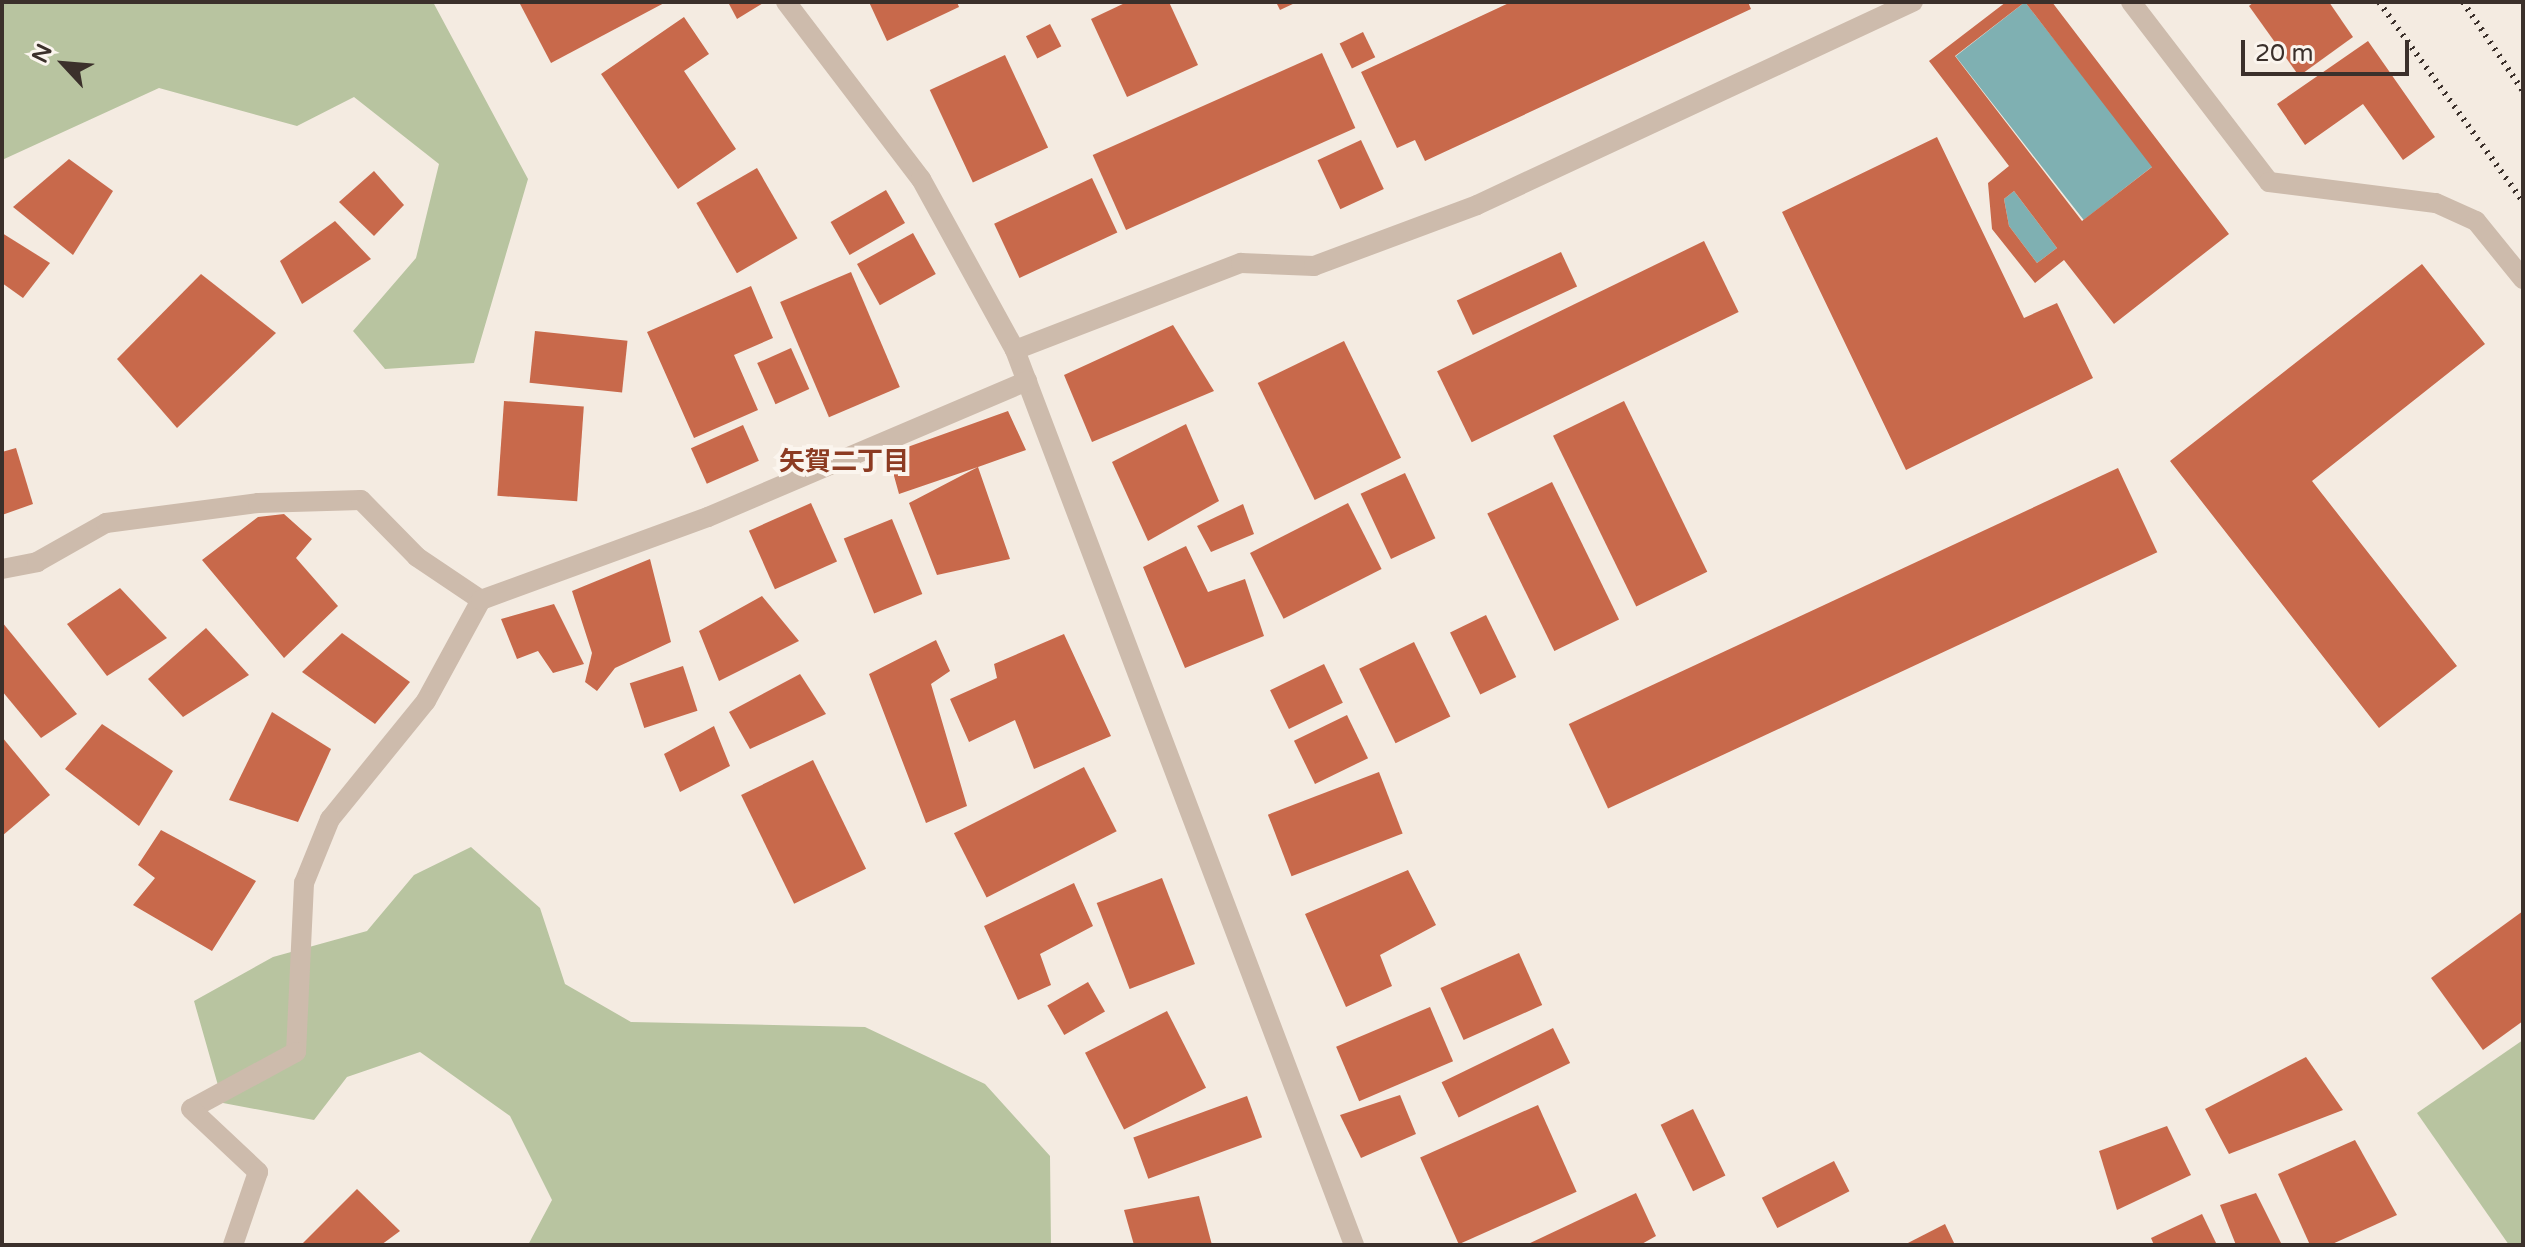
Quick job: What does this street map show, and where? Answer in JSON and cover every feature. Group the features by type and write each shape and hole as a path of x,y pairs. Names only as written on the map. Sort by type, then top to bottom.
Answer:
{"street":[{"path":"786,2 921,179 1015,350 1354,1245"},
{"path":"1015,350 1241,263 1314,266 1477,205 1913,2"},
{"path":"2131,2 2269,182 2436,203 2476,221 2523,279"},
{"path":"233,1245 258,1172 191,1109 296,1052 304,883 330,819 426,701 481,600 708,517 1027,381"},
{"path":"2,569 37,562 106,523 258,503 361,500 417,557 481,600"}],"green space":[{"path":"2,2 433,2 528,179 474,363 385,369 353,331 416,258 439,164 354,97 297,126 159,88 2,160"},
{"path":"471,847 540,908 565,984 631,1022 865,1027 985,1084 1050,1156 1051,1245 528,1245 552,1200 510,1116 420,1052 347,1077 314,1120 223,1103 194,1001 273,957 367,931 414,875"},
{"path":"2523,1040 2523,1245 2509,1245 2417,1113"}],"water":[{"path":"2025,2 2153,166 2084,220 1956,56"},
{"path":"2014,191 2057,248 2037,263 2009,226 2004,199"}],"building":[{"path":"519,2 666,2 551,63"},
{"path":"728,2 765,2 737,19"},
{"path":"869,2 957,2 959,7 887,41"},
{"path":"1127,2 1169,2 1198,65 1127,97 1091,19"},
{"path":"1276,2 1297,2 1280,10"},
{"path":"1511,2 1748,2 1751,9 1425,161 1415,140 1397,148 1361,72"},
{"path":"2006,2 2025,2 2052,2 2229,234 2114,324 2064,260 2035,283 1992,229 1988,183 2009,166 1929,61","holes":["2025,2 2152,167 2082,221 1955,56","2014,191 2057,248 2037,263 2009,226 2004,199"]},
{"path":"2254,2 2329,2 2353,37 2299,76 2249,6"},
{"path":"684,17 709,54 684,71 736,149 678,189 601,74"},
{"path":"1050,24 1061,46 1037,59 1026,36"},
{"path":"1363,32 1375,57 1352,69 1340,43"},
{"path":"2368,41 2435,137 2403,160 2363,104 2305,145 2277,104"},
{"path":"1322,53 1355,128 1126,230 1093,155"},
{"path":"1005,55 1048,147 973,183 930,90"},
{"path":"1937,137 2024,318 2057,303 2093,378 1906,470 1782,212"},
{"path":"1361,140 1384,189 1340,209 1317,160"},
{"path":"69,159 113,191 73,255 13,207"},
{"path":"757,168 798,238 737,273 696,203"},
{"path":"374,171 404,205 374,236 339,202"},
{"path":"1092,178 1117,232 1019,278 994,224"},
{"path":"886,190 905,223 850,255 831,222"},
{"path":"335,221 371,259 302,304 280,261"},
{"path":"2,233 50,263 23,298 2,283"},
{"path":"913,233 936,274 880,305 857,264"},
{"path":"1704,241 1739,312 1472,442 1437,371"},
{"path":"1561,252 1577,286 1473,335 1457,301"},
{"path":"2422,264 2485,344 2312,481 2457,666 2379,728 2170,461"},
{"path":"851,272 900,387 829,417 780,302"},
{"path":"201,274 276,333 177,428 117,359"},
{"path":"751,286 773,338 734,355 758,410 694,438 647,332"},
{"path":"1173,325 1214,391 1092,442 1064,375"},
{"path":"535,331 627,341 622,392 530,383"},
{"path":"1344,341 1401,458 1315,500 1258,383"},
{"path":"791,348 809,389 776,404 757,363"},
{"path":"504,401 584,407 577,501 497,496"},
{"path":"1624,401 1707,572 1636,606 1553,436"},
{"path":"1008,411 1026,450 899,494 888,454"},
{"path":"1186,424 1219,501 1148,541 1112,462"},
{"path":"743,425 759,461 707,484 691,448"},
{"path":"16,448 33,504 2,515 2,452"},
{"path":"978,467 1010,559 937,575 909,503"},
{"path":"2118,468 2157,552 1608,808 1569,724"},
{"path":"1405,473 1435,538 1391,559 1361,494"},
{"path":"1552,482 1619,620 1554,651 1487,514"},
{"path":"811,503 837,561 775,589 749,531"},
{"path":"1348,503 1382,569 1284,619 1250,553"},
{"path":"1243,504 1254,534 1211,552 1197,526"},
{"path":"284,514 312,539 296,558 338,606 284,658 202,560 258,517"},
{"path":"892,519 922,594 874,614 844,538"},
{"path":"1186,546 1208,592 1245,579 1264,636 1185,668 1143,567"},
{"path":"650,559 671,642 615,668 597,691 585,682 592,653 572,591"},
{"path":"120,588 167,638 107,676 67,624"},
{"path":"762,596 799,641 719,681 699,631"},
{"path":"554,604 584,664 553,673 538,651 517,659 501,619"},
{"path":"1486,615 1516,677 1480,695 1450,633"},
{"path":"2,622 77,714 41,738 2,691"},
{"path":"206,628 249,675 183,717 148,679"},
{"path":"342,633 410,682 375,724 302,672"},
{"path":"1064,634 1111,736 1034,769 1015,720 969,742 950,699 997,678 994,664"},
{"path":"936,640 950,671 931,684 967,806 926,823 869,674"},
{"path":"1414,642 1450,717 1396,743 1359,669"},
{"path":"1324,664 1343,703 1289,729 1270,690"},
{"path":"683,666 698,711 644,728 630,683"},
{"path":"800,674 826,714 750,749 729,712"},
{"path":"272,712 331,749 298,822 229,800"},
{"path":"1347,715 1368,758 1315,784 1294,741"},
{"path":"102,724 173,771 139,826 65,769"},
{"path":"714,726 730,766 680,792 664,754"},
{"path":"2,737 50,795 2,836"},
{"path":"813,760 866,869 794,904 741,795"},
{"path":"1084,767 1117,831 987,897 954,833"},
{"path":"1379,772 1403,834 1292,876 1268,815"},
{"path":"161,830 256,881 212,951 133,905 155,878 138,865"},
{"path":"1408,870 1436,925 1380,955 1392,986 1346,1007 1305,914"},
{"path":"1162,878 1195,964 1130,989 1097,903"},
{"path":"1074,883 1093,926 1040,954 1051,985 1018,1000 984,926"},
{"path":"2523,911 2523,1021 2483,1050 2431,978"},
{"path":"1519,953 1542,1005 1464,1040 1440,988"},
{"path":"1088,982 1105,1011 1064,1035 1047,1006"},
{"path":"1430,1007 1453,1061 1359,1101 1336,1047"},
{"path":"1167,1011 1206,1088 1124,1129 1085,1053"},
{"path":"1553,1028 1570,1063 1459,1117 1442,1082"},
{"path":"2306,1057 2343,1110 2229,1154 2205,1109"},
{"path":"1400,1095 1416,1134 1361,1158 1340,1115"},
{"path":"1247,1096 1262,1137 1148,1179 1133,1137"},
{"path":"1538,1105 1577,1192 1459,1244 1420,1157"},
{"path":"1693,1109 1725,1176 1693,1191 1661,1125"},
{"path":"2167,1126 2191,1175 2117,1210 2099,1151"},
{"path":"2355,1140 2397,1215 2330,1245 2310,1245 2278,1174"},
{"path":"1834,1161 1849,1191 1777,1228 1762,1198"},
{"path":"357,1189 400,1231 381,1245 301,1245"},
{"path":"1636,1193 1656,1236 1640,1245 1526,1245"},
{"path":"2256,1193 2282,1245 2236,1245 2220,1205"},
{"path":"1199,1196 1212,1245 1134,1245 1124,1210"},
{"path":"2202,1214 2217,1245 2154,1245 2151,1238"},
{"path":"1945,1224 1955,1245 1904,1245"}],"railway":[{"path":"2379,2 2523,202"},
{"path":"2463,2 2523,91"}],"district":[{"name":"矢賀二丁目","path":"844,462"}]}
